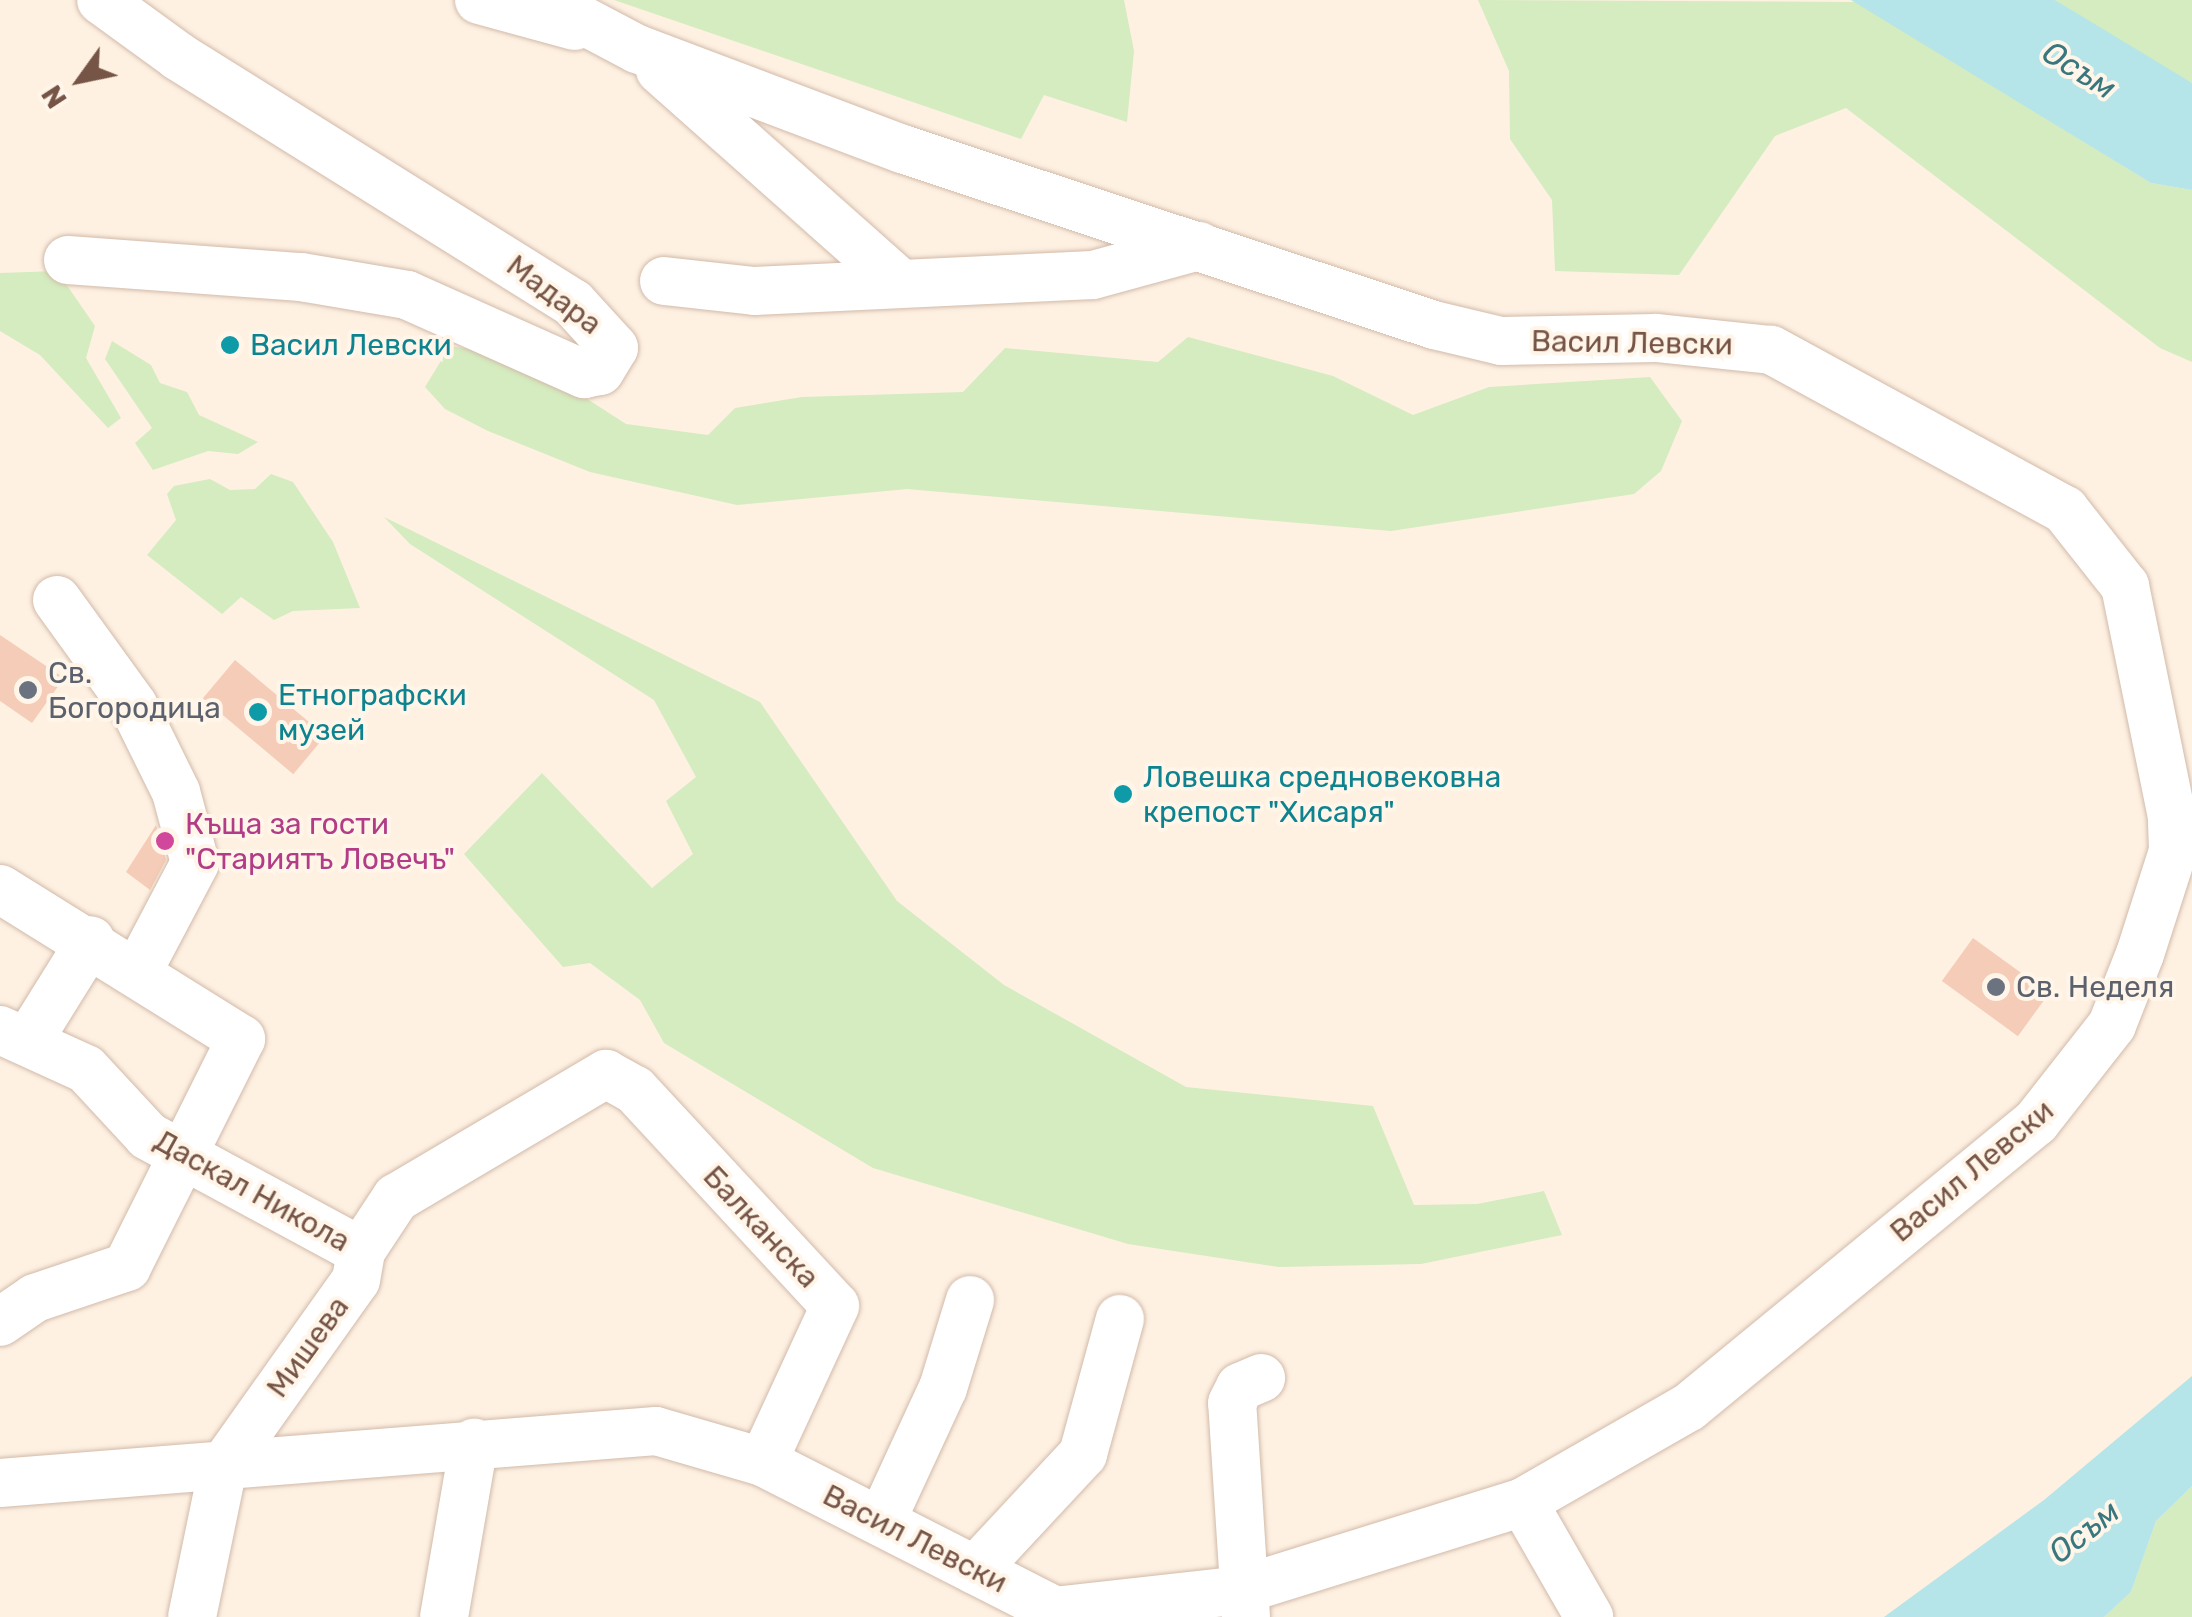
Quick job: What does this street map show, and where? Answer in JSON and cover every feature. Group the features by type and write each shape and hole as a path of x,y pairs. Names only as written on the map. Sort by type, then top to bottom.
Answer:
{"street":[{"name":"Мадара","path":"68,260 301,277 406,295 584,374 600,371 614,348 573,303 178,56 102,0"},
{"path":"479,0 637,49 900,284"},
{"name":"Васил Левски","path":"0,1483 474,1443 656,1432 763,1462 1055,1611 1244,1603 1523,1502 1690,1408 2036,1122 2103,1038 2172,851 2125,586 2066,510 1771,350 1656,338 1501,341 902,150 637,49 544,0"},
{"path":"664,281 754,291 1093,275 1198,246"},
{"path":"57,600 133,705 176,792 195,863 138,971"},
{"path":"0,889 91,940 240,1039 127,1267 35,1298 0,1322"},
{"path":"15,1034 91,940"},
{"name":"Даскал Никола","path":"15,1034 86,1068 126,1120 362,1251"},
{"name":"Мишева","path":"192,1617 222,1467 356,1280 362,1251 396,1198 606,1074"},
{"name":"Балканска","path":"606,1074 634,1090 834,1306 763,1462"},
{"path":"881,1522 943,1388 970,1300"},
{"path":"975,1570 1083,1454 1120,1319"},
{"path":"1244,1603 1232,1403 1240,1386 1261,1378"},
{"path":"444,1617 474,1443"},
{"path":"1523,1502 1588,1617"}],"green space":[{"path":"614,0 1124,0 1134,51 1127,122 1044,95 1021,139"},
{"path":"1478,0 1856,2 2151,183 2192,190 2192,362 2160,348 1846,108 1775,136 1679,275 1555,271 1552,200 1510,139 1509,71"},
{"path":"2055,0 2192,0 2192,83 2127,47"},
{"path":"57,271 95,326 86,358 121,418 108,428 40,355 0,331 0,273"},
{"path":"1188,337 1333,376 1413,415 1489,387 1650,377 1682,421 1661,471 1634,494 1391,531 907,489 737,505 590,472 488,431 445,409 425,387 450,346 493,353 564,384 626,424 708,435 735,408 802,397 963,392 1005,348 1158,362"},
{"path":"112,341 151,365 160,383 187,392 199,415 258,442 238,454 208,451 153,470 135,443 152,428 105,359"},
{"path":"271,474 293,482 333,542 360,608 293,611 274,620 241,597 222,614 147,555 176,520 167,494 174,486 210,479 230,490 255,489"},
{"path":"384,517 760,702 897,901 1004,985 1186,1087 1373,1106 1414,1205 1477,1204 1544,1191 1562,1235 1421,1264 1279,1267 1128,1244 873,1168 664,1043 640,1000 590,963 563,967 464,854 542,773 652,888 693,854 666,801 696,777 654,700 410,544"},
{"path":"2192,1486 2192,1617 2104,1617 2131,1592 2156,1521"}],"water":[{"name":"Осъм","path":"1851,0 2055,0 2192,83 2192,190 2151,183"},
{"name":"Осъм","path":"2192,1376 2192,1486 2156,1521 2131,1592 2104,1617 1884,1617 2044,1500"}],"building":[{"name":"Св. Богородица","path":"0,635 64,678 32,723 0,701"},
{"name":"Етнографски музей","path":"235,660 325,736 293,774 203,698"},
{"path":"156,825 166,860 150,890 126,872"},
{"name":"Св. Неделя","path":"1973,938 2049,993 2018,1036 1942,981"}],"place":[{"name":"Васил Левски","path":"230,345"},
{"name":"Св. Богородица","path":"28,690"},
{"name":"Етнографски музей","path":"258,712"},
{"name":"Ловешка средновековна крепост \"Хисаря\"","path":"1123,794"},
{"name":"Къща за гости \"Стариятъ Ловечъ\"","path":"165,841"},
{"name":"Св. Неделя","path":"1996,987"}]}
